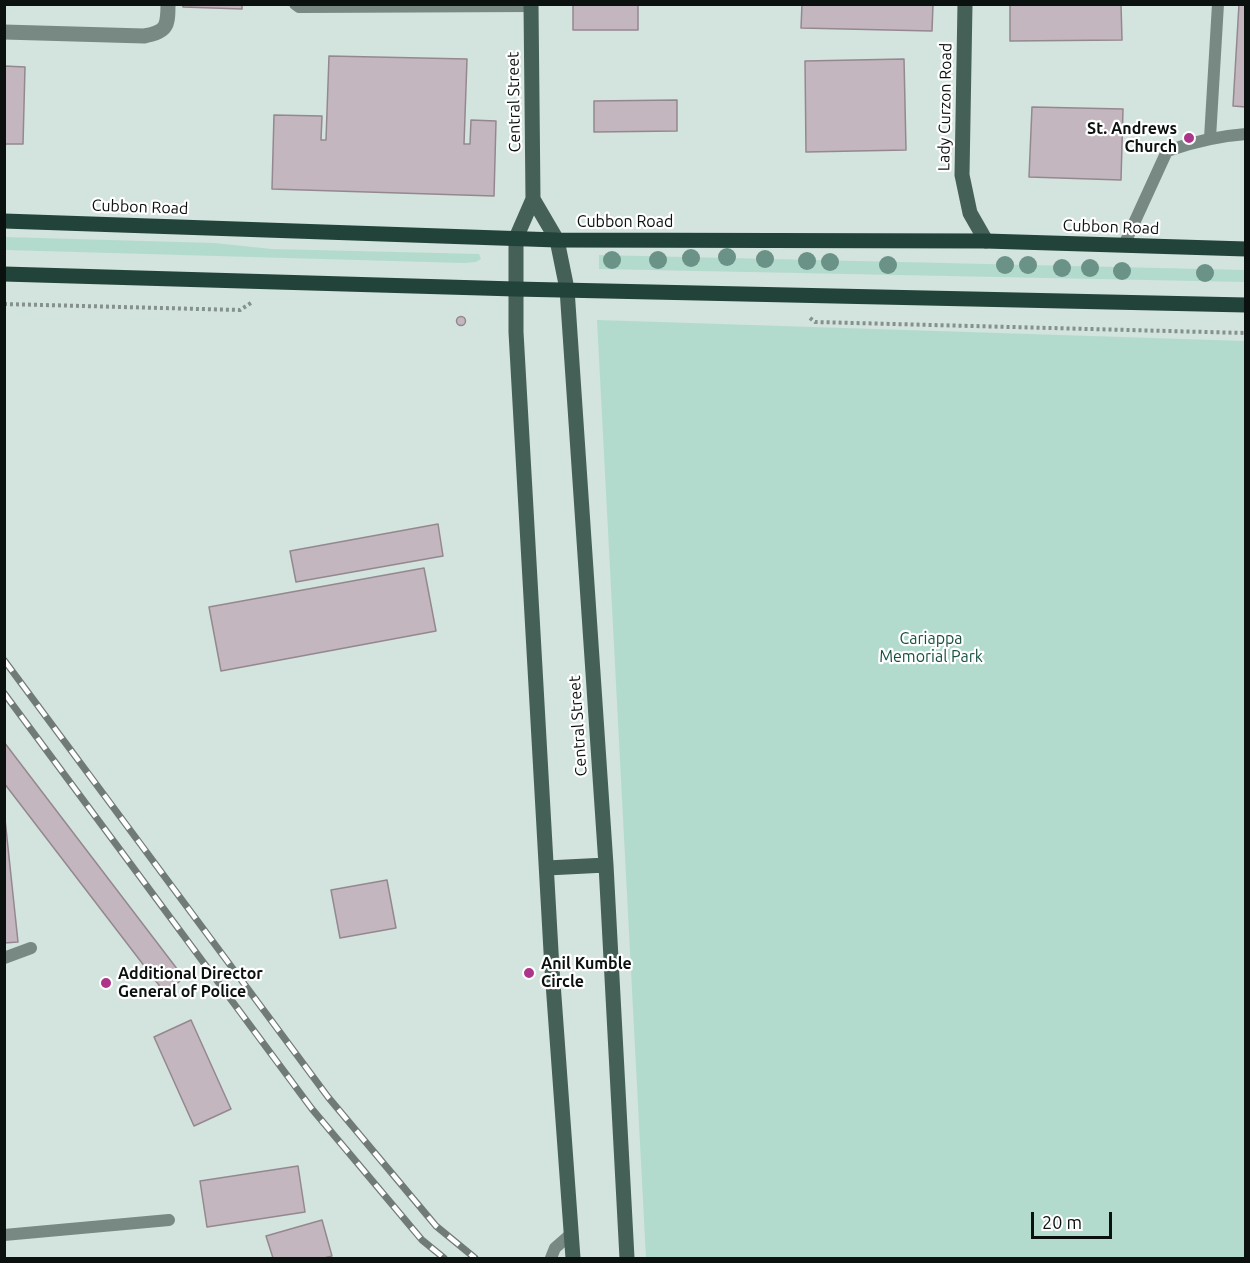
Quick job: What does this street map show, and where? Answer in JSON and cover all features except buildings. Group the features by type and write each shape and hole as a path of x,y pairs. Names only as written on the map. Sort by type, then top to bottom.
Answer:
{"main road":[{"name":"Lady Curzon Road","path":"965,4 962,175 970,213 986,241"},
{"name":"Central Street","path":"531,5 533,199 516,238 516,338 552,969 573,1258"},
{"name":"Central Street","path":"533,199 557,240 567,290 606,865 627,1258"},
{"name":"Cubbon Road","path":"4,221 557,240 986,241 1245,249"},
{"path":"4,274 515,289 1245,305"},
{"path":"547,868 606,865"}],"street":[{"path":"4,32 154,35 165,28 168,21 168,4"}],"lane":[{"path":"295,4 299,7 531,5"},
{"path":"1210,138 1218,4"},
{"path":"1124,245 1167,151 1196,141 1245,134"},
{"path":"4,958 31,948"},
{"path":"4,1235 169,1220"},
{"path":"551,1258 555,1248 571,1234"}],"path":[{"path":"4,304 240,310"},
{"path":"815,322 1245,333"}],"green space":[{"path":"5,237 214,243 272,249 479,254 481,259 464,263 5,250"},
{"path":"599,255 1245,270 1246,282 599,269"},
{"name":"Cariappa Memorial Park","path":"597,320 1245,341 1245,1258 646,1258"}],"railway":[{"path":"4,660 328,1097 436,1226 475,1258"},
{"path":"4,693 312,1109 422,1240 444,1258"}],"place":[{"name":"St. Andrews Church","path":"1189,138"},
{"name":"Anil Kumble Circle","path":"529,973"},
{"name":"Additional Director General of Police","path":"106,983"}]}
